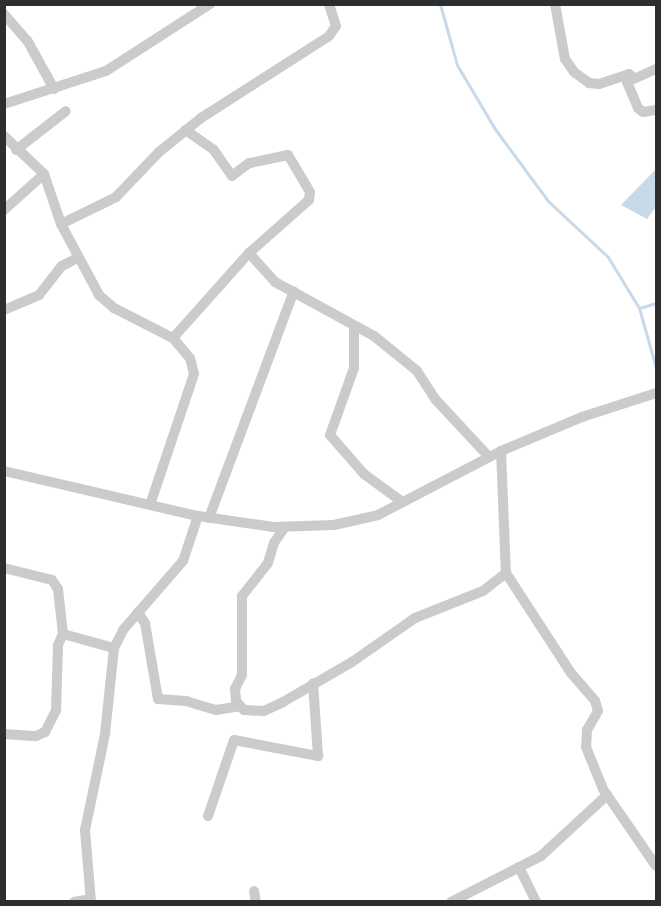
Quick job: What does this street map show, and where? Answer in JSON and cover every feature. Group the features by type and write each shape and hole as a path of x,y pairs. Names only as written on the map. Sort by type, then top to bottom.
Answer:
{"street":[{"path":"4,104 106,71 210,4"},
{"path":"61,224 116,196 185,130 329,36 336,26 328,4"},
{"path":"555,4 565,59 574,72 589,83 629,74 632,77"},
{"path":"4,14 27,40 54,89"},
{"path":"657,69 632,77 627,86 638,108 643,112 657,110"},
{"path":"16,150 66,111"},
{"path":"173,338 249,253 291,219 309,200 310,192 288,155 249,163 232,176 214,150 185,130"},
{"path":"4,136 16,150 44,174 61,224 77,258 106,303 173,338 190,358 194,374 150,505"},
{"path":"4,210 44,174"},
{"path":"249,253 275,282 374,336 417,371 436,400 489,458"},
{"path":"4,310 39,294 62,266 77,258"},
{"path":"74,902 91,900 85,830 105,734 114,648 138,612 183,561 294,291"},
{"path":"354,326 354,368 330,435 364,474 401,501"},
{"path":"4,471 203,517 285,527 334,525 378,515 401,501 501,451 582,417 657,393"},
{"path":"285,527 274,543 268,563 242,596 242,675 235,689 240,706 244,710 264,711 352,662 433,607 465,599 503,579 506,573 501,451"},
{"path":"4,568 52,580 58,589 63,634 58,645 56,710 45,732 36,736 4,734"},
{"path":"506,573 571,673 595,701 598,711 587,730 586,747 607,795 657,866"},
{"path":"138,612 145,623 158,699 186,701 216,710 240,706"},
{"path":"63,634 114,648"},
{"path":"208,816 234,740 318,756 313,683"},
{"path":"451,902 541,856 607,795"},
{"path":"519,867 536,902"}],"water":[{"path":"656,169 656,207 647,219 621,205"}],"waterway":[{"path":"440,4 457,65 495,129 548,201 608,257 639,308 656,368"},
{"path":"639,308 656,303"}]}
